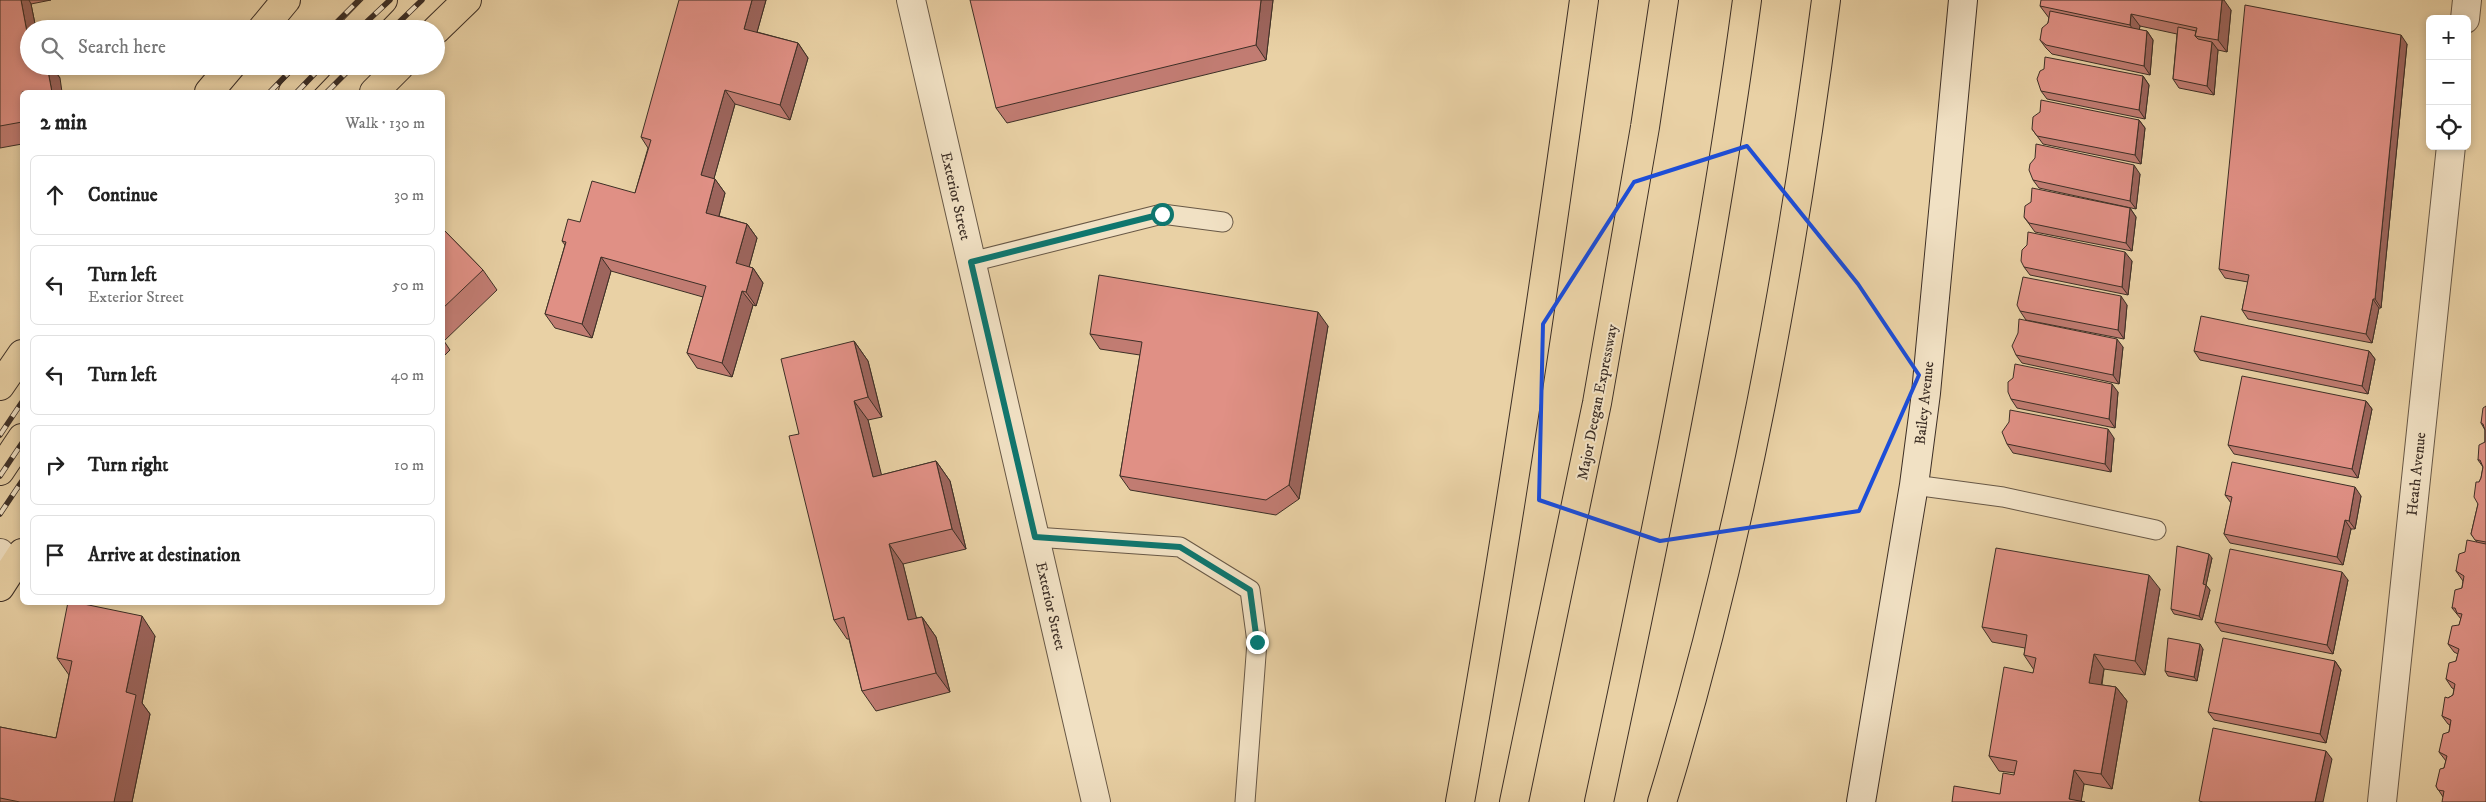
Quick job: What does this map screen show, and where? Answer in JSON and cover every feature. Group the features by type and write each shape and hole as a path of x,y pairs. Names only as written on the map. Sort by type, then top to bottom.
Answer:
{"main road":[{"path":"269,20 286,0"},
{"path":"364,20 383,0"},
{"path":"445,21 466,0"},
{"path":"1460,802 1493,620 1537,340 1584,0"},
{"name":"Major Deegan Expressway","path":"1514,802 1599,394 1637,176 1664,0"},
{"path":"1599,802 1679,414 1722,171 1747,0"},
{"path":"1662,802 1717,598 1763,396 1784,285 1826,0"},
{"path":"212,90 224,75"},
{"path":"231,90 235,75"},
{"path":"295,90 309,75"},
{"path":"376,90 391,75"},
{"path":"0,386 20,357"},
{"path":"0,470 20,441"}],"street":[{"name":"Bailey Avenue","path":"1861,802 1914,485 1926,385 1963,0"},
{"path":"2465,15 2467,0"},
{"name":"Exterior Street","path":"913,1 971,262 1096,802"},
{"name":"Heath Avenue","path":"2382,802 2451,150"}],"lane":[{"path":"971,262 1162,214 1223,222"},
{"path":"1914,485 2003,497 2156,530"},
{"path":"1035,537 1180,547 1250,590 1257,642 1245,802"}],"highlighted area":[{"path":"1747,146 1858,284 1919,375 1859,511 1660,541 1539,500 1543,324 1634,182"}],"building":[{"path":"0,0 21,0 25,20 20,20 20,75 49,75 52,90 20,90 20,122 0,126"},
{"path":"679,0 752,0 744,29 798,43 780,105 725,90 701,175 715,179 706,213 747,224 736,263 753,268 746,292 742,291 722,363 687,353 706,286 601,257 582,324 545,314 566,242 562,241 568,219 580,222 592,181 635,193 651,140 641,137"},
{"path":"970,0 1261,0 1256,45 996,108"},
{"path":"2041,0 2222,0 2218,40 2195,36 2197,28 2131,14 2130,25 2040,6"},
{"path":"2245,5 2401,35 2375,299 2373,299 2366,334 2242,310 2249,275 2219,269"},
{"path":"2050,11 2147,31 2144,66 2046,45 2040,40 2042,28 2048,23"},
{"path":"2178,27 2196,31 2195,36 2198,39 2212,42 2207,86 2173,79"},
{"path":"2045,57 2143,76 2139,110 2041,91 2037,79 2040,71 2044,69"},
{"path":"2041,100 2139,120 2135,155 2037,136 2032,129 2033,117 2040,112"},
{"path":"2036,144 2134,165 2130,201 2033,180 2029,170 2030,164 2035,158"},
{"path":"2032,188 2130,208 2126,243 2029,223 2024,217 2025,206 2031,202"},
{"path":"445,231 483,270 445,306"},
{"path":"2028,232 2125,252 2122,287 2024,267 2021,261 2022,250 2027,245"},
{"path":"1099,275 1318,312 1289,485 1266,500 1120,476 1142,342 1090,334"},
{"path":"2023,277 2121,296 2118,330 2020,311 2017,305"},
{"path":"2201,316 2369,351 2362,386 2194,351"},
{"path":"2019,319 2117,339 2113,375 2016,355 2012,346 2018,333"},
{"path":"854,341 868,397 854,401 873,477 936,461 952,529 889,544 908,620 922,617 936,673 862,691 844,617 834,620 789,436 799,434 781,359"},
{"path":"2015,364 2112,384 2109,419 2011,399 2008,392 2008,382 2013,378"},
{"path":"2242,376 2366,401 2352,469 2228,445"},
{"path":"2486,406 2486,542 2475,540 2471,534 2478,504 2474,497 2476,482 2479,482 2481,478 2483,467 2480,460 2478,460 2479,445 2485,442 2485,430 2481,423 2483,408"},
{"path":"2010,410 2108,429 2105,464 2007,444 2002,432 2009,422"},
{"path":"2232,462 2355,487 2349,521 2345,520 2337,557 2224,534 2232,497 2225,495"},
{"path":"2467,540 2486,544 2486,802 2442,802 2444,791 2438,790 2436,786 2440,769 2444,768 2447,756 2439,752 2443,734 2449,732 2451,720 2442,716 2445,697 2448,698 2453,695 2455,684 2446,679 2449,663 2456,661 2459,649 2448,644 2452,626 2459,625 2462,614 2457,613 2455,608 2452,608 2455,590 2462,588 2464,576 2456,571 2459,554 2465,552"},
{"path":"2177,546 2209,554 2203,584 2206,585 2199,616 2171,609"},
{"path":"1996,548 2149,575 2135,661 2094,654 2089,683 2116,687 2101,774 2074,770 2069,799 2085,802 1952,802 1954,786 2000,794 2003,773 2014,775 2017,761 1989,756 2004,667 2033,673 2036,658 2024,655 2027,635 1982,627"},
{"path":"2230,549 2342,572 2327,645 2215,622"},
{"path":"67,605 89,605 142,616 126,692 136,695 114,802 20,802 0,798 0,727 56,738 72,661 57,658"},
{"path":"2168,638 2200,644 2194,677 2165,671"},
{"path":"2223,638 2335,661 2320,734 2208,712"},
{"path":"2213,728 2326,751 2315,802 2199,801"}],"railway":[{"path":"339,20 359,0"},
{"path":"369,20 390,0"},
{"path":"401,20 422,0"},
{"path":"272,90 286,75"},
{"path":"299,90 313,75"},
{"path":"329,90 344,75"},
{"path":"0,435 20,405"},
{"path":"0,476 20,446"},
{"path":"0,514 20,484"}],"route":[{"path":"1162,214 1020,248 971,262 1035,537 1180,547 1250,590 1257,642"}]}
